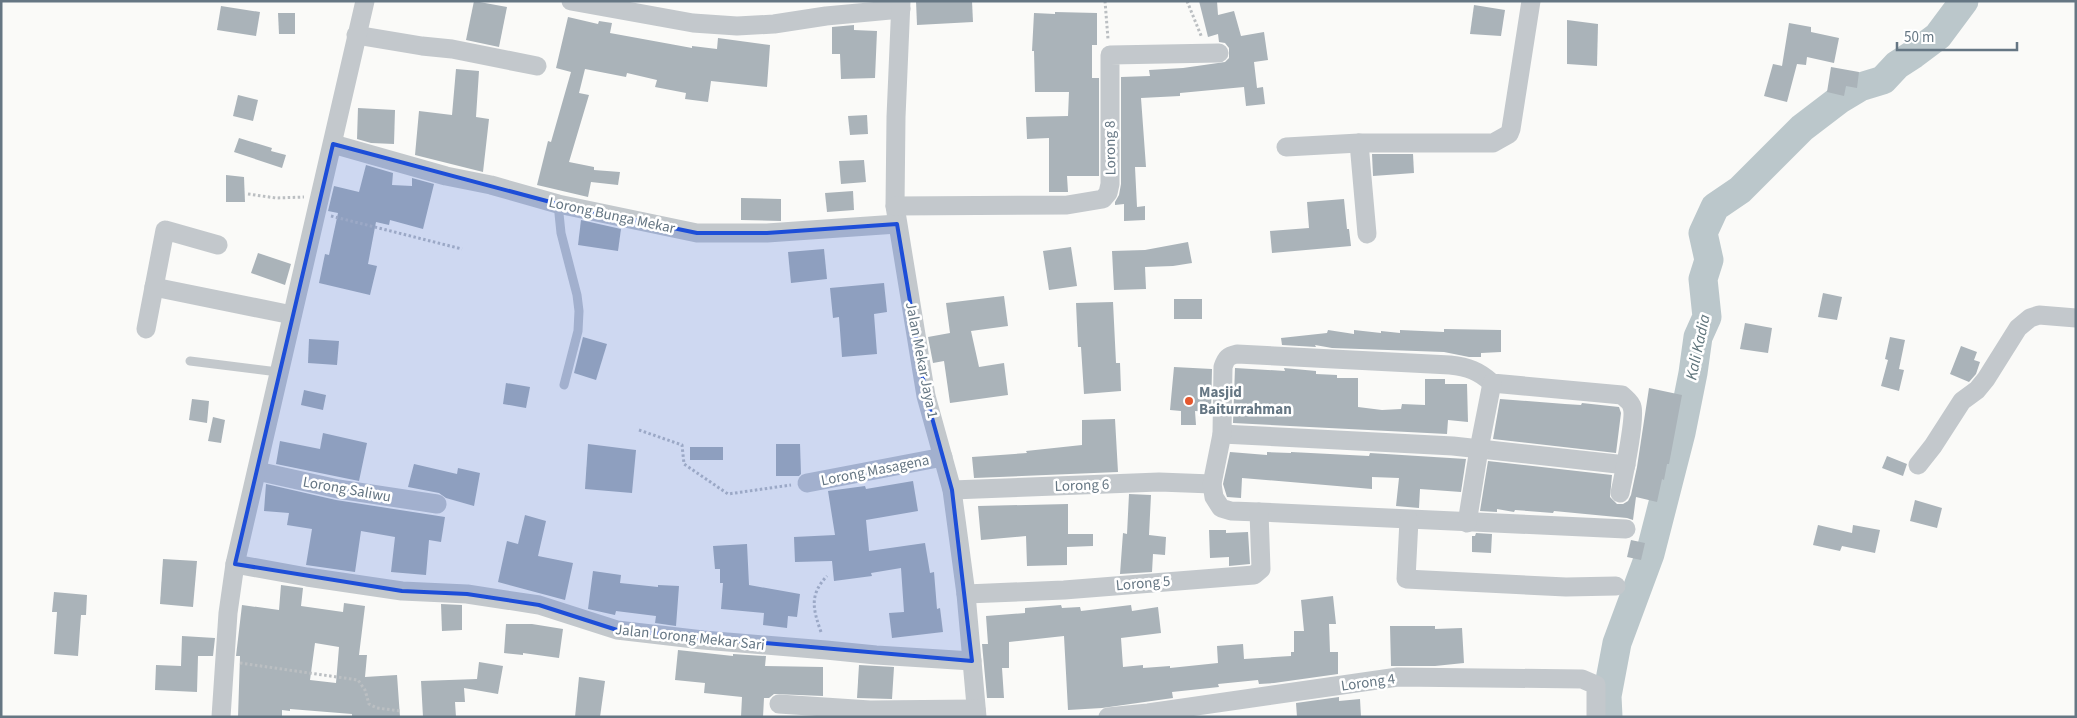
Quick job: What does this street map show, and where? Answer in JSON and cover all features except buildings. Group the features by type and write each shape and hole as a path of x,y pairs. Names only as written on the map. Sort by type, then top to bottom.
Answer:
{"street":[{"path":"221,717 228,614 235,564 365,1"},
{"path":"571,1 638,7 693,23 737,26 774,24 901,5"},
{"path":"1286,147 1359,142 1493,143 1509,134 1512,129 1532,1"},
{"name":"Jalan Mekar Jaya 1","path":"901,5 896,117 896,215 926,396 952,490 966,594 976,713"},
{"path":"356,35 537,66"},
{"path":"1110,55 1213,53"},
{"name":"Lorong 8","path":"896,215 1067,205 1105,197 1110,184 1110,55"},
{"path":"1359,142 1367,234"},
{"name":"Lorong Bunga Mekar","path":"333,144 446,176 490,185 558,204 697,233 767,233 896,215"},
{"path":"146,329 165,230 218,245"},
{"path":"154,287 292,315"},
{"path":"1918,464 1933,446 1962,401 1977,390 1986,379 2018,328 2030,318 2039,315 2076,318"},
{"path":"1620,493 1626,465 1633,409 1628,400 1622,395 1492,383 1483,374 1468,367 1450,365 1237,354 1230,355 1225,359 1223,367 1222,434 1212,484 1214,496 1221,508 1231,511 1626,529"},
{"path":"1467,523 1492,383"},
{"path":"1222,434 1453,446 1626,465"},
{"name":"Lorong Masagena","path":"807,483 943,457"},
{"name":"Lorong Saliwu","path":"257,470 338,489 437,504"},
{"name":"Lorong 6","path":"952,490 1159,482 1212,484"},
{"name":"Lorong 5","path":"966,594 1064,590 1254,575 1261,569 1259,512"},
{"path":"1408,520 1406,579 1566,587 1616,586"},
{"name":"Jalan Lorong Mekar Sari","path":"235,564 307,578 402,591 467,594 539,605 617,630 703,640 972,661"},
{"name":"Lorong 4","path":"1108,717 1148,713 1398,677 1582,679 1596,685 1596,717"},
{"path":"779,704 870,710 976,713"}],"lane":[{"path":"558,204 562,233 579,311 578,331 564,385"},
{"path":"190,361 278,372"}],"path":[{"path":"1105,1 1110,55"},
{"path":"1187,1 1213,53"},
{"path":"248,194 318,204 462,249"},
{"path":"639,430 682,445 684,464 728,494 807,483"},
{"path":"826,650 814,612 815,592 827,576"},
{"path":"225,661 358,680 365,690 369,704 377,708 401,711"}],"highlighted area":[{"path":"333,144 558,204 697,233 767,233 897,224 926,396 952,490 972,661 617,630 539,605 467,594 402,591 235,564"}],"waterway":[{"name":"Kali Kadia","path":"1608,717 1607,696 1617,643 1650,554 1681,433 1698,337 1707,317 1703,279 1709,260 1703,233 1715,207 1740,190 1802,128 1840,99 1860,87 1883,80 1897,65 1938,36 1964,1"}],"place":[{"name":"Masjid Baiturrahman","path":"1189,401"}]}
